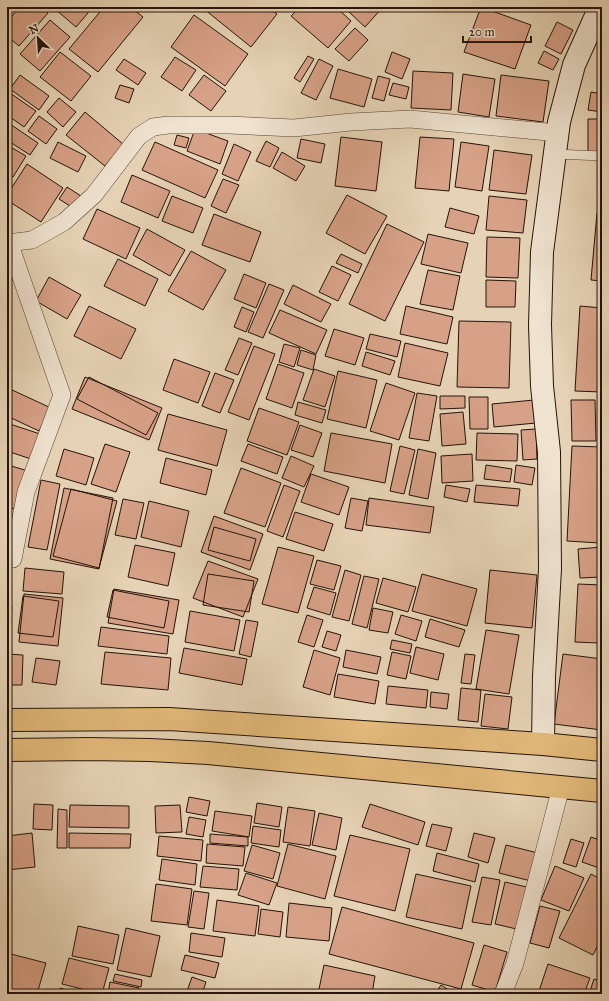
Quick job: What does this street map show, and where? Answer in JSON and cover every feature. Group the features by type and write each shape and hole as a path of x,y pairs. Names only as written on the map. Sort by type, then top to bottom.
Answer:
{"highway":[{"path":"7,720 169,719 544,744 602,750"},
{"path":"7,750 88,749 201,753 602,791"}],"street":[{"path":"544,744 544,676 550,569 549,452 542,386 540,325 542,252 559,122 574,65 600,7"},
{"path":"13,559 26,492 62,395 8,242 32,240 64,222 94,195 139,136 153,127 168,125 229,125 294,128 351,122 410,119 558,133"},
{"path":"504,994 515,963 561,787"}],"lane":[{"path":"554,154 602,156"}],"building":[{"path":"20,7 40,7 48,13 19,46 7,36 7,22"},
{"path":"57,7 93,7 76,27 55,9"},
{"path":"104,7 130,7 143,17 98,72 69,49"},
{"path":"206,7 268,7 277,14 251,47 204,9"},
{"path":"300,7 336,7 351,21 328,48 291,16"},
{"path":"351,7 383,7 365,27 348,11"},
{"path":"481,7 531,25 515,69 464,52"},
{"path":"194,15 248,54 225,86 171,47"},
{"path":"50,20 70,37 40,71 20,54"},
{"path":"557,22 573,30 561,54 545,46"},
{"path":"355,28 368,40 349,61 335,49"},
{"path":"544,51 559,59 553,70 538,63"},
{"path":"60,52 91,76 71,101 40,77"},
{"path":"392,52 410,59 402,79 385,72"},
{"path":"308,56 314,59 300,82 294,78"},
{"path":"175,57 196,70 182,91 161,77"},
{"path":"124,59 146,73 138,85 116,70"},
{"path":"319,59 333,66 316,100 301,93"},
{"path":"338,69 372,79 364,107 330,98"},
{"path":"413,71 453,73 451,110 411,108"},
{"path":"463,74 495,79 489,117 458,112"},
{"path":"20,75 49,96 39,110 10,89"},
{"path":"204,75 226,91 211,111 189,95"},
{"path":"501,75 549,81 543,122 496,116"},
{"path":"378,76 390,79 384,101 372,98"},
{"path":"393,83 409,87 406,99 389,95"},
{"path":"120,85 134,89 129,103 115,98"},
{"path":"7,91 36,111 24,127 7,115"},
{"path":"591,92 602,94 602,112 588,110"},
{"path":"59,98 76,112 63,127 47,112"},
{"path":"85,112 123,144 105,166 66,135"},
{"path":"39,116 57,129 46,144 28,131"},
{"path":"588,119 602,119 602,152 588,152"},
{"path":"7,122 38,143 30,155 7,140"},
{"path":"195,129 228,141 220,164 187,151"},
{"path":"177,135 189,138 186,148 174,145"},
{"path":"341,137 382,142 376,191 335,186"},
{"path":"420,137 454,139 449,191 415,188"},
{"path":"301,139 325,144 321,163 297,158"},
{"path":"266,141 279,148 270,167 256,161"},
{"path":"58,142 86,156 78,172 50,158"},
{"path":"155,142 218,170 205,198 142,170"},
{"path":"461,142 489,146 482,191 455,187"},
{"path":"234,144 251,152 238,181 222,174"},
{"path":"7,145 26,156 13,177 7,173"},
{"path":"494,150 532,155 526,194 489,190"},
{"path":"282,152 305,166 296,181 273,168"},
{"path":"27,164 63,188 41,222 7,200 7,195"},
{"path":"132,175 170,191 158,218 121,202"},
{"path":"223,179 239,185 226,213 211,206"},
{"path":"67,187 81,196 73,208 59,199"},
{"path":"347,195 387,216 365,254 326,233"},
{"path":"172,196 203,208 193,233 162,221"},
{"path":"489,196 527,200 523,233 486,230"},
{"path":"450,208 479,216 474,234 445,227"},
{"path":"97,209 140,228 126,259 83,239"},
{"path":"597,213 602,213 602,281 591,280"},
{"path":"214,214 261,232 250,262 202,245"},
{"path":"387,224 424,242 385,321 349,304"},
{"path":"147,229 185,250 170,276 133,255"},
{"path":"428,234 468,243 461,273 421,264"},
{"path":"487,237 520,238 518,278 486,277"},
{"path":"191,251 226,270 203,310 168,291"},
{"path":"341,254 362,264 358,273 336,263"},
{"path":"118,259 158,279 145,306 104,286"},
{"path":"7,265 16,267 13,280 7,279"},
{"path":"332,266 351,275 338,301 319,292"},
{"path":"428,270 460,276 453,310 420,304"},
{"path":"244,274 266,283 256,308 234,299"},
{"path":"49,277 81,295 67,319 36,301"},
{"path":"486,280 516,281 515,307 486,307"},
{"path":"269,284 284,290 263,338 248,332"},
{"path":"293,285 331,304 321,322 284,304"},
{"path":"89,306 136,329 121,359 74,336"},
{"path":"406,306 453,317 447,344 400,334"},
{"path":"580,306 602,308 602,392 575,391"},
{"path":"242,307 254,312 246,332 234,327"},
{"path":"280,310 327,330 316,354 269,333"},
{"path":"459,321 511,322 509,388 457,387"},
{"path":"334,329 364,338 355,365 325,356"},
{"path":"370,334 401,341 397,357 366,349"},
{"path":"239,338 252,343 238,375 225,370"},
{"path":"405,343 448,353 440,386 398,377"},
{"path":"284,344 300,348 294,367 279,362"},
{"path":"254,346 275,354 249,420 228,412"},
{"path":"301,350 316,355 313,370 297,365"},
{"path":"366,352 395,361 390,375 362,366"},
{"path":"174,359 210,372 198,403 163,390"},
{"path":"278,364 304,373 292,408 266,399"},
{"path":"314,369 335,376 325,407 303,400"},
{"path":"338,371 377,380 366,428 327,419"},
{"path":"215,373 234,380 220,413 202,406"},
{"path":"85,377 162,408 149,440 72,409"},
{"path":"89,377 158,413 146,435 77,399"},
{"path":"386,383 415,393 399,440 370,431"},
{"path":"10,389 51,408 39,431 7,416 7,395"},
{"path":"417,393 437,396 429,441 409,438"},
{"path":"440,396 465,396 465,408 440,409"},
{"path":"469,397 488,397 488,429 470,429"},
{"path":"534,400 536,423 494,427 492,404"},
{"path":"571,400 595,400 596,441 572,441"},
{"path":"298,402 326,410 322,423 295,415"},
{"path":"259,408 299,422 287,455 247,441"},
{"path":"463,412 466,444 442,446 440,414"},
{"path":"602,412 602,440 601,439"},
{"path":"168,414 227,430 217,466 158,450"},
{"path":"7,423 40,434 31,459 7,451"},
{"path":"300,425 322,433 313,457 291,450"},
{"path":"536,429 537,459 523,460 521,430"},
{"path":"331,433 392,444 385,483 324,471"},
{"path":"477,433 518,434 517,461 476,460"},
{"path":"105,444 130,452 116,492 91,484"},
{"path":"248,444 283,457 277,474 241,461"},
{"path":"400,446 415,450 404,494 390,491"},
{"path":"572,446 602,447 600,543 567,541"},
{"path":"64,449 94,458 86,485 56,476"},
{"path":"418,449 436,453 428,499 409,495"},
{"path":"472,454 473,481 442,483 441,456"},
{"path":"291,456 314,466 304,487 282,478"},
{"path":"166,458 212,470 206,495 160,483"},
{"path":"8,465 28,471 16,509 7,507"},
{"path":"486,465 512,469 510,482 484,479"},
{"path":"516,465 535,468 532,485 514,482"},
{"path":"241,468 281,483 265,527 224,513"},
{"path":"311,474 349,487 339,515 301,502"},
{"path":"41,480 60,484 47,550 28,547"},
{"path":"284,485 300,491 283,537 267,531"},
{"path":"446,485 470,489 467,502 444,497"},
{"path":"476,485 520,489 518,506 474,502"},
{"path":"64,488 113,498 99,569 50,559"},
{"path":"71,489 117,501 99,568 53,556"},
{"path":"351,498 368,501 362,531 345,528"},
{"path":"369,498 434,507 430,533 366,525"},
{"path":"123,499 144,503 136,539 115,535"},
{"path":"149,501 189,511 181,547 141,537"},
{"path":"295,512 333,524 324,551 286,539"},
{"path":"214,516 263,534 250,570 201,552"},
{"path":"214,527 256,539 250,561 208,550"},
{"path":"135,545 175,553 168,586 128,577"},
{"path":"278,547 314,556 298,613 262,604"},
{"path":"602,547 602,577 580,578 578,549"},
{"path":"317,560 341,566 334,590 310,584"},
{"path":"208,561 258,579 243,617 193,598"},
{"path":"25,568 64,572 62,594 23,591"},
{"path":"345,570 361,575 349,621 332,617"},
{"path":"490,570 537,575 532,628 485,623"},
{"path":"208,574 254,581 249,612 203,605"},
{"path":"422,574 477,589 467,626 412,611"},
{"path":"364,576 379,579 367,628 352,624"},
{"path":"383,578 416,587 408,612 376,603"},
{"path":"578,584 601,585 599,643 575,642"},
{"path":"314,587 336,593 330,615 307,608"},
{"path":"114,589 179,600 173,634 108,623"},
{"path":"113,590 169,601 164,628 107,617"},
{"path":"24,594 63,598 58,646 19,642"},
{"path":"23,596 59,601 53,637 18,633"},
{"path":"7,607 12,607 7,641"},
{"path":"373,608 393,612 388,633 369,630"},
{"path":"190,611 240,620 234,651 185,642"},
{"path":"307,615 323,620 314,647 298,642"},
{"path":"401,615 422,621 416,641 395,634"},
{"path":"430,619 465,630 459,647 425,637"},
{"path":"246,620 258,622 251,657 239,654"},
{"path":"101,627 169,636 167,654 98,646"},
{"path":"486,630 519,635 509,694 476,689"},
{"path":"327,631 341,635 336,651 322,647"},
{"path":"392,640 412,644 410,653 390,649"},
{"path":"416,647 444,654 438,680 410,673"},
{"path":"184,648 247,659 242,685 179,673"},
{"path":"314,650 340,658 330,695 303,687"},
{"path":"346,650 381,657 377,674 343,667"},
{"path":"105,652 171,658 168,690 101,684"},
{"path":"392,652 411,656 406,679 387,675"},
{"path":"7,654 23,655 22,685 7,685"},
{"path":"465,654 475,655 471,684 461,683"},
{"path":"563,654 602,659 602,730 554,724"},
{"path":"36,658 60,661 56,685 32,682"},
{"path":"338,674 379,681 375,704 334,697"},
{"path":"388,686 428,690 426,708 386,704"},
{"path":"461,688 481,690 478,722 458,720"},
{"path":"431,692 449,694 447,709 430,707"},
{"path":"485,694 512,697 508,729 481,726"},
{"path":"189,797 210,801 207,816 186,812"},
{"path":"257,803 282,807 279,827 254,823"},
{"path":"34,804 53,805 52,830 33,829"},
{"path":"370,804 425,822 418,845 362,827"},
{"path":"70,805 129,806 129,828 69,827"},
{"path":"180,805 182,832 156,833 155,806"},
{"path":"288,807 315,811 310,846 283,842"},
{"path":"58,809 67,810 67,848 57,848"},
{"path":"215,811 252,816 249,837 212,831"},
{"path":"319,813 342,818 336,850 312,845"},
{"path":"189,817 206,820 203,837 186,834"},
{"path":"432,824 452,828 446,851 426,846"},
{"path":"253,826 281,830 279,847 251,843"},
{"path":"32,833 35,867 7,870 7,836"},
{"path":"69,833 131,834 130,848 69,848"},
{"path":"474,833 495,838 488,863 468,857"},
{"path":"210,834 248,837 248,846 210,843"},
{"path":"350,835 410,849 395,911 334,896"},
{"path":"159,836 203,840 201,861 157,856"},
{"path":"591,837 602,841 602,869 582,862"},
{"path":"571,839 584,843 576,867 563,863"},
{"path":"207,844 245,847 243,866 206,863"},
{"path":"288,844 336,856 325,899 277,886"},
{"path":"252,845 280,853 273,879 244,871"},
{"path":"506,845 538,853 531,881 499,873"},
{"path":"437,853 479,864 475,882 433,871"},
{"path":"162,859 197,864 195,885 159,880"},
{"path":"203,866 239,869 237,890 200,887"},
{"path":"555,866 584,878 569,911 541,900"},
{"path":"246,873 277,883 269,905 238,895"},
{"path":"416,874 471,886 462,929 406,917"},
{"path":"591,874 602,880 602,937 593,955 559,938"},
{"path":"482,877 500,880 491,925 472,922"},
{"path":"505,882 531,888 521,930 495,924"},
{"path":"156,884 192,889 187,925 151,921"},
{"path":"194,891 209,893 204,929 188,927"},
{"path":"217,900 259,906 255,936 213,931"},
{"path":"289,903 332,908 329,941 286,937"},
{"path":"540,906 560,911 549,948 530,943"},
{"path":"342,907 474,943 461,989 329,954"},
{"path":"261,909 283,912 280,937 258,934"},
{"path":"78,926 119,935 113,964 72,956"},
{"path":"126,928 160,936 151,977 117,970"},
{"path":"191,933 225,938 222,957 189,952"},
{"path":"484,945 507,952 495,992 472,985"},
{"path":"7,953 46,963 37,994 7,993"},
{"path":"185,955 219,963 215,978 181,970"},
{"path":"69,958 109,968 102,994 62,984"},
{"path":"548,964 590,978 584,994 538,994"},
{"path":"324,965 375,976 372,994 318,994"},
{"path":"115,974 142,980 141,987 113,981"},
{"path":"192,977 206,982 202,994 186,994"},
{"path":"594,979 602,982 602,994 589,994"},
{"path":"110,982 139,988 138,994 108,994"},
{"path":"441,985 455,994 435,994"},
{"path":"60,988 80,994 58,994"}]}
